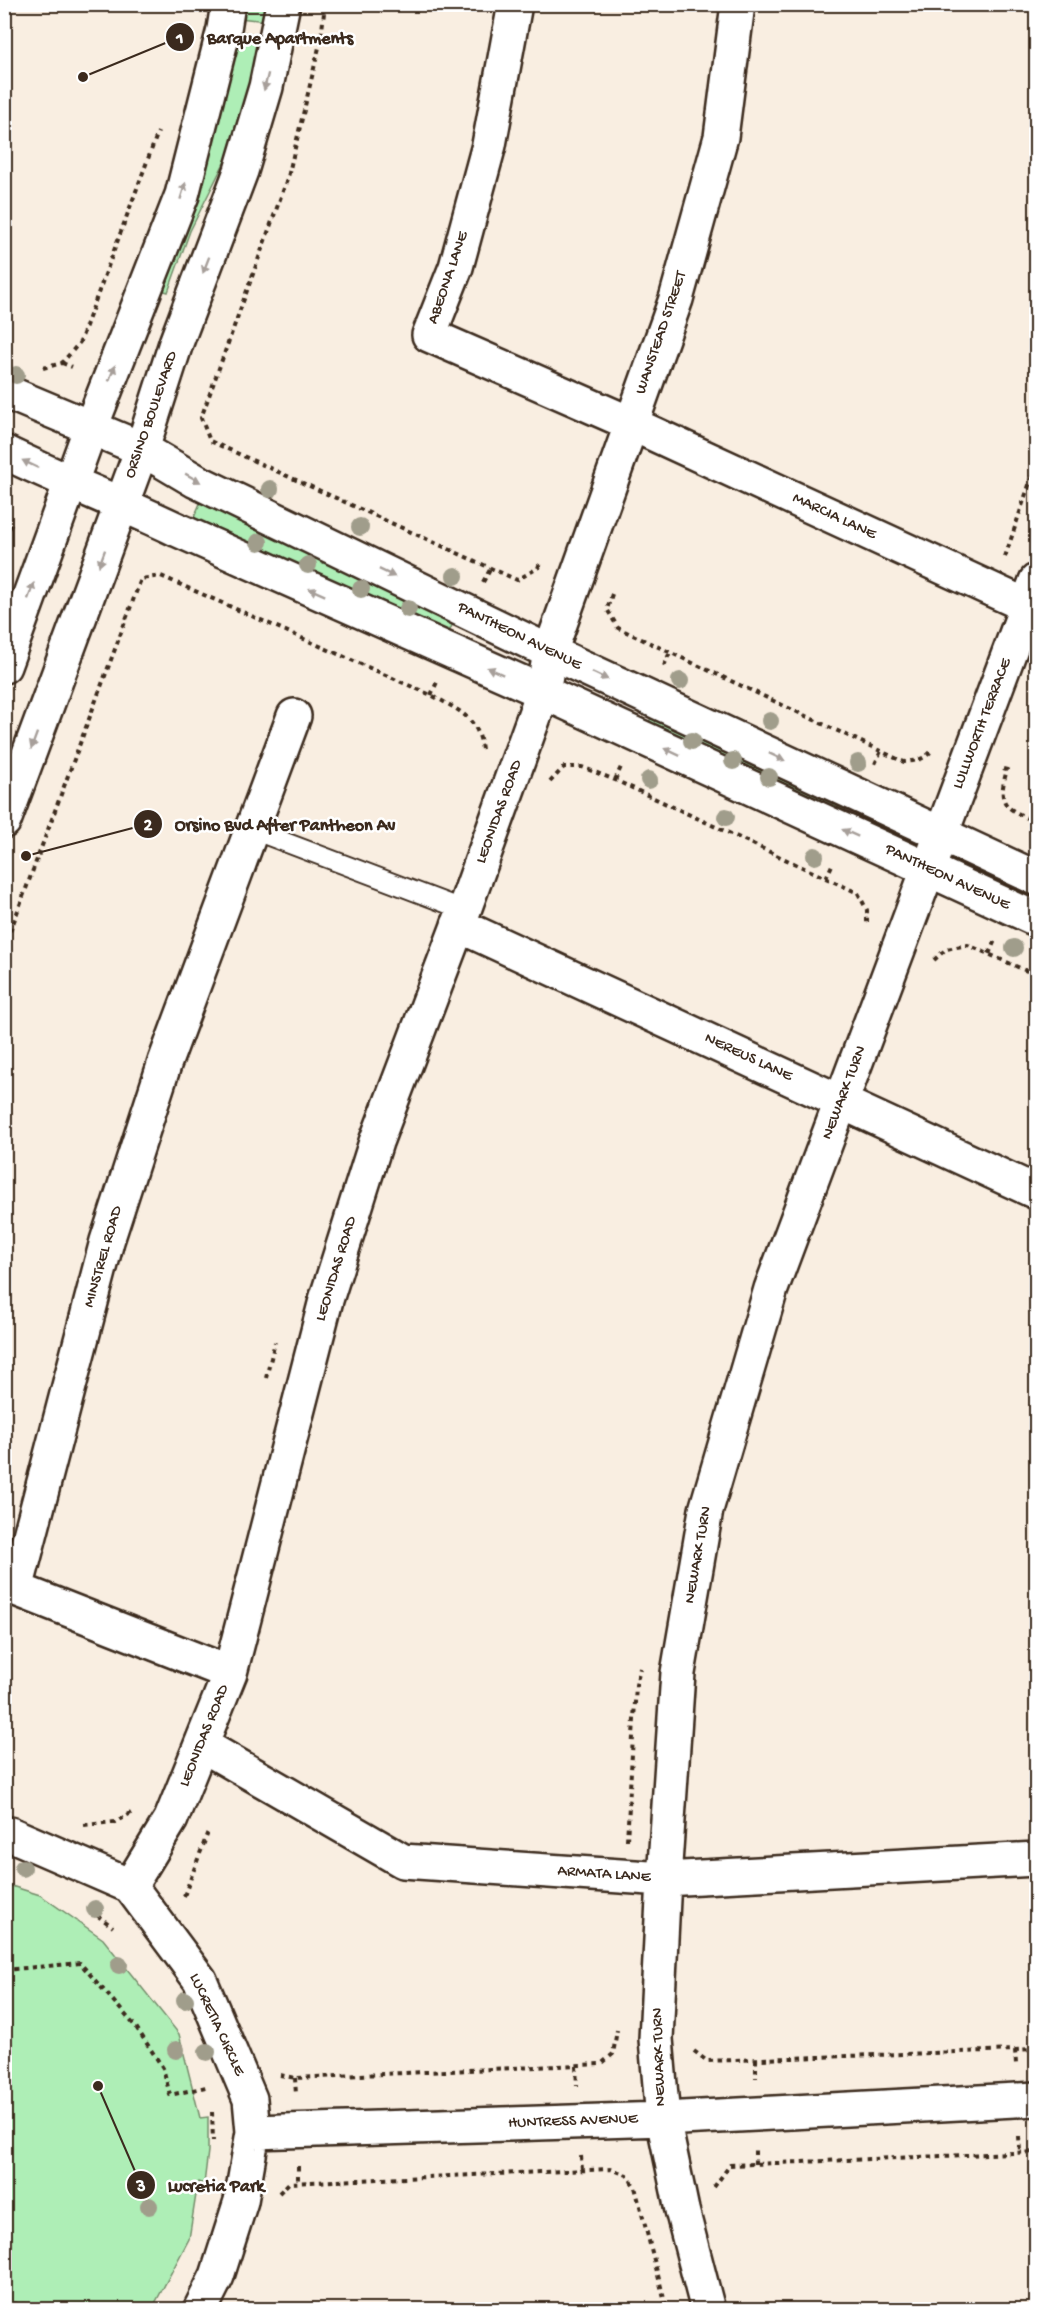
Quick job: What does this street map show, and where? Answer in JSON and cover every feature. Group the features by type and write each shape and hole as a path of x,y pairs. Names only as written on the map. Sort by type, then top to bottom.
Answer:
{"street":[{"path":"4,666 91,427 182,195 224,29 228,4"},
{"name":"ORSINO BOULEVARD","path":"4,820 142,449 176,343 241,171 266,87 283,4"},
{"name":"ABEONA LANE","path":"515,4 489,145 456,267 429,335 632,424"},
{"name":"WANSTEAD STREET","path":"550,652 676,299 722,137 738,4"},
{"name":"PANTHEON AVENUE","path":"4,391 142,449 196,480 550,652 1036,878"},
{"name":"MARCIA LANE","path":"632,424 1033,599"},
{"name":"PANTHEON AVENUE","path":"4,452 543,692 1036,919"},
{"name":"LULLWORTH TERRACE","path":"942,834 1033,599"},
{"name":"LEONIDAS ROAD","path":"130,1886 171,1820 230,1673 326,1300 376,1142 543,692 550,652"},
{"name":"MINSTREL ROAD","path":"230,1673 10,1590 107,1241 165,1062 294,716"},
{"name":"NEWARK TURN","path":"708,2310 682,2210 663,2119 656,2039 678,1673 706,1510 771,1289 942,834"},
{"name":"NEREUS LANE","path":"461,917 842,1102 1036,1192"},
{"name":"ARMATA LANE","path":"202,1745 403,1861 664,1879 1036,1859"},
{"name":"LUCRETIA CIRCLE","path":"4,1834 10,1834 130,1886 200,1980 250,2099 253,2132 239,2207 217,2276 200,2310"},
{"name":"HUNTRESS AVENUE","path":"253,2132 663,2119 1036,2099"}],"lane":[{"name":"NEREUS LANE","path":"253,830 461,917"}],"path":[{"path":"325,4 321,39 288,177 201,418 210,441 517,580 538,568 545,550"},
{"path":"40,369 62,363 80,342 159,128"},
{"path":"62,363 72,367"},
{"path":"1005,559 1036,464"},
{"path":"4,508 11,524 4,543"},
{"path":"4,948 141,579 161,576 431,695 465,713 481,737 482,758"},
{"path":"613,588 607,609 618,628 904,762 918,760 928,755 936,744"},
{"path":"548,788 550,782 564,767 582,767 615,780 858,893 867,910 867,935"},
{"path":"999,768 1008,770 1002,786 1002,796 1007,806 1036,822"},
{"path":"932,962 946,949 968,945 1036,975"},
{"path":"78,1824 85,1826 115,1822 137,1806"},
{"path":"183,1901 184,1891 207,1835 199,1832"},
{"path":"81,1904 119,1932"},
{"path":"4,1970 80,1963 136,2028 163,2068 170,2095 207,2087"},
{"path":"276,2074 295,2078 601,2064 613,2054 618,2023"},
{"path":"692,2040 694,2051 707,2061 1015,2050 1032,2049 1036,2044"},
{"path":"756,2059 756,2080"},
{"path":"576,2066 577,2095"},
{"path":"295,2078 297,2105"},
{"path":"205,2079 210,2098"},
{"path":"212,2109 213,2152"},
{"path":"712,2194 721,2176 730,2165 1036,2152"},
{"path":"276,2196 289,2184 611,2169 627,2175 635,2187 667,2310"},
{"path":"4,2303 89,2310"},
{"path":"20,2310 31,2306"}],"green space":[{"path":"242,5 268,5 266,21 240,18"},
{"path":"237,31 261,35 245,110 232,147 190,231 168,292 158,289"},
{"path":"201,501 453,623 449,632 401,617 193,520"},
{"path":"652,716 847,806 843,815 648,724"},
{"path":"5,1884 40,1895 103,1939 179,2034 200,2118 208,2117 208,2151 204,2184 198,2182 189,2239 152,2309 5,2309"}],"place":[{"name":"Barque Apartments","path":"83,77"},
{"name":"Orsino Bvd After Pantheon Av","path":"26,856"},
{"name":"Lucretia Park","path":"98,2086"}]}
